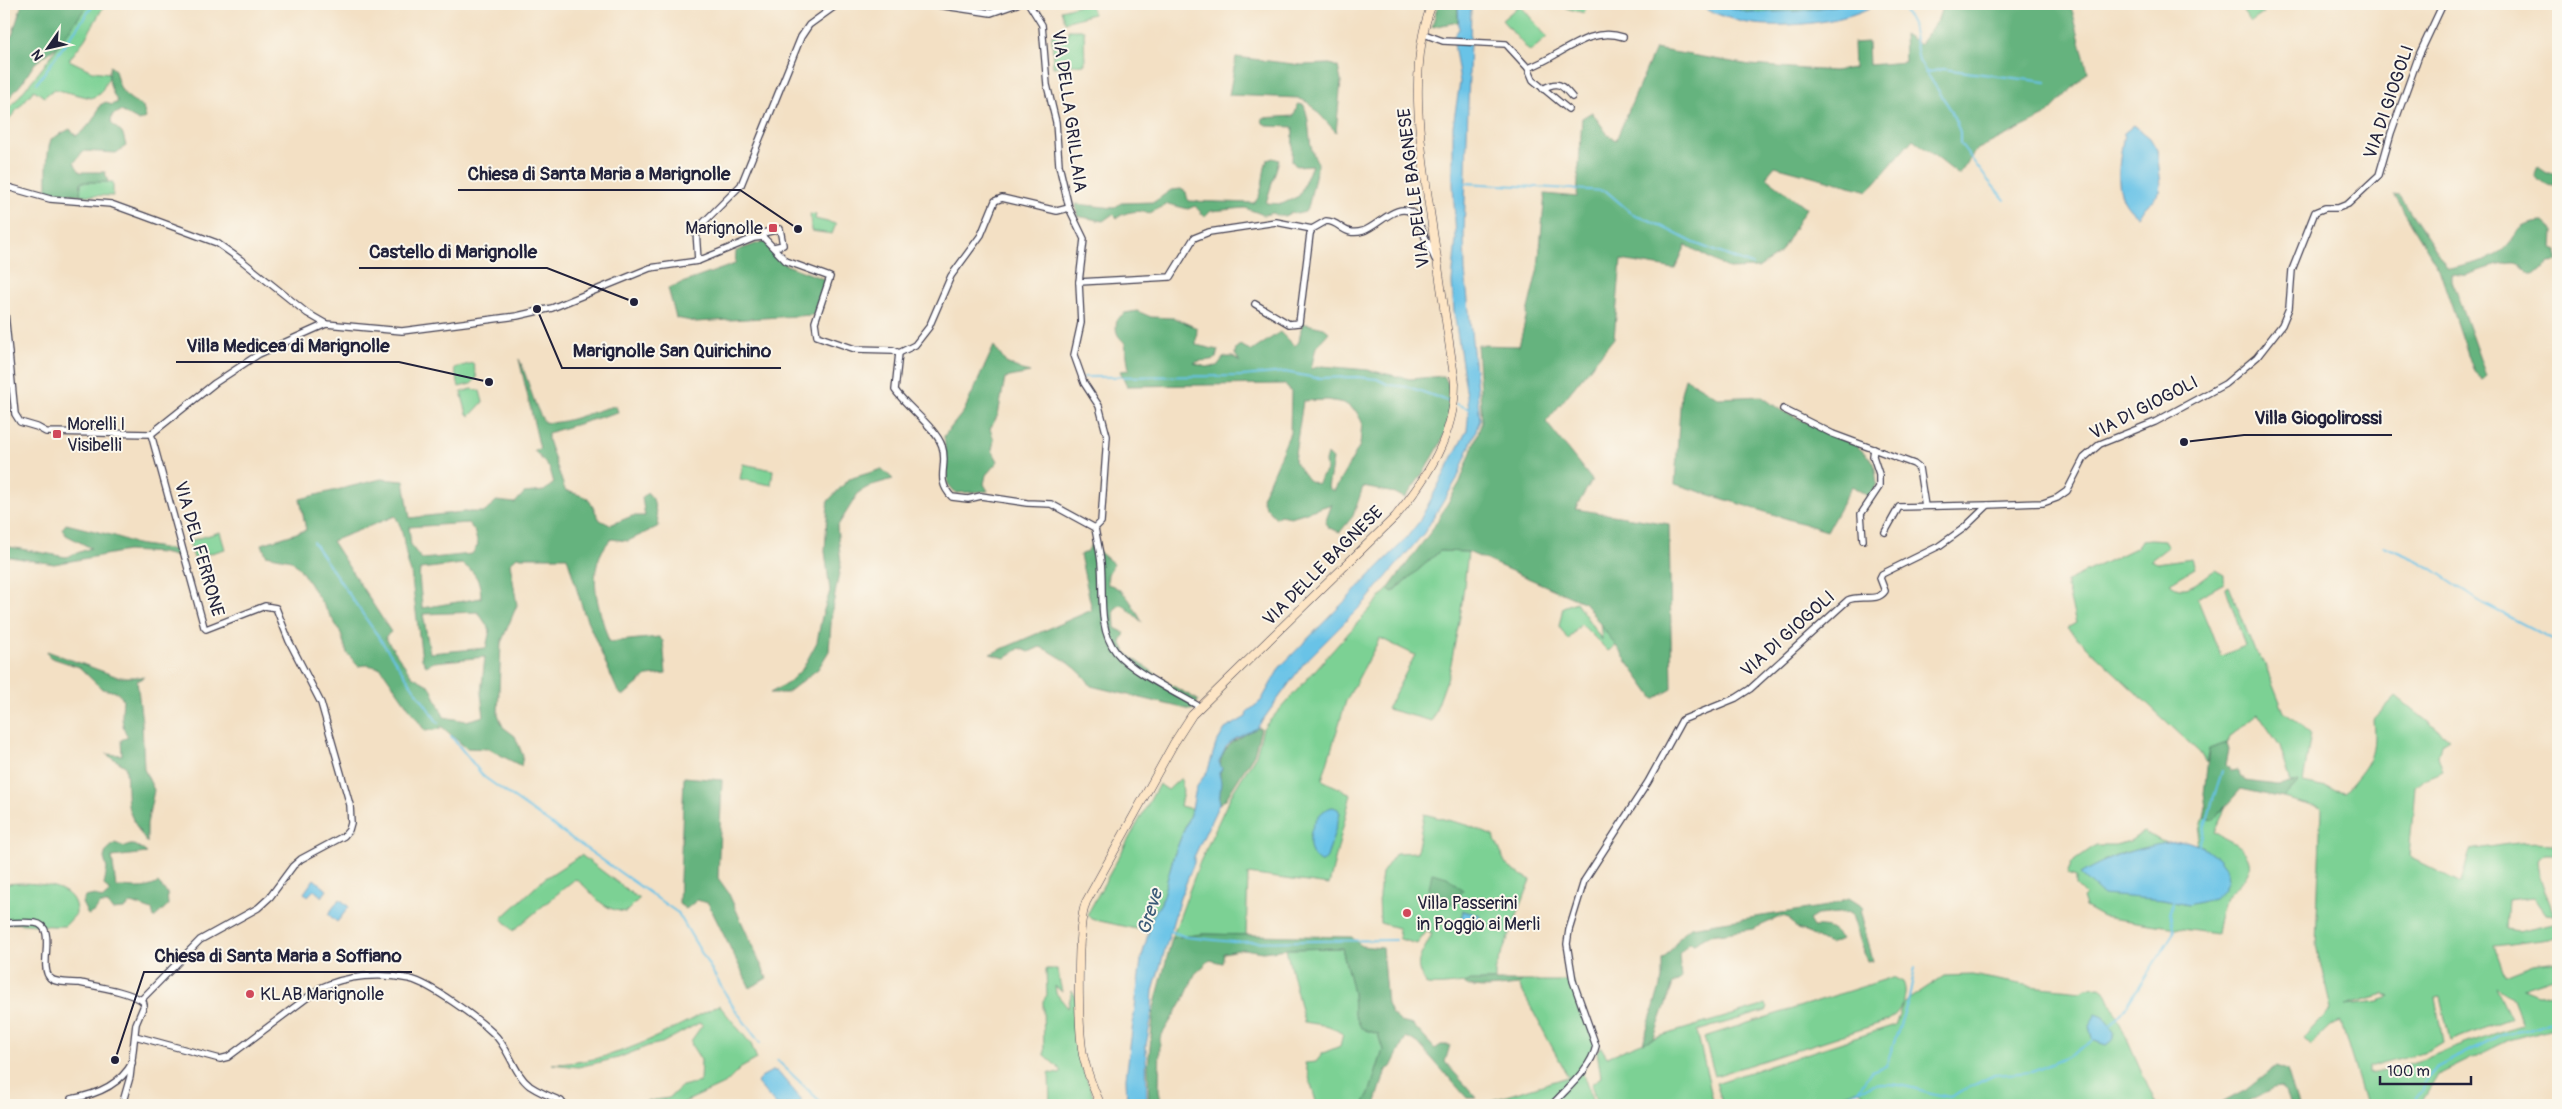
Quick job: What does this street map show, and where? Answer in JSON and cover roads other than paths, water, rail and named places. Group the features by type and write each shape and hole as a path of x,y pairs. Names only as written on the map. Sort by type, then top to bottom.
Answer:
{"main road":[{"name":"VIA DELLE BAGNESE","path":"1101,1105 1090,1080 1082,1046 1080,958 1084,910 1170,749 1187,722 1394,517 1411,497 1433,463 1450,425 1455,398 1455,383 1418,121 1424,34 1432,4"}],"street":[{"path":"931,4 992,13 1017,4"},
{"name":"VIA DELLA GRILLAIA","path":"1029,4 1042,25 1047,85 1056,122 1059,165 1069,208 1084,239 1079,282 1081,323 1074,355 1084,383 1099,406 1107,436 1101,522 1095,528"},
{"name":"VIA DI GIOGOLI","path":"1552,1105 1594,1055 1596,1046 1573,981 1567,944 1582,888 1593,865 1648,782 1682,720 1736,698 1750,689 1848,600 1855,597 1876,598 1882,595 1886,591 1880,578 1886,571 1939,546 1964,528 1988,505 2043,503 2056,498 2067,491 2084,458 2100,444 2155,422 2225,384 2257,357 2282,325 2289,308 2292,270 2315,212 2326,208 2338,208 2348,204 2381,171 2391,133 2419,55 2443,4"},
{"path":"698,261 696,230 741,185 801,37 809,25 834,5"},
{"path":"1424,34 1443,41 1506,44 1528,68 1533,80 1568,109"},
{"path":"1528,68 1539,64 1582,40 1614,34 1623,37"},
{"path":"1543,89 1558,83 1562,84 1572,97"},
{"path":"4,186 50,199 111,204 217,243 306,313 326,324 402,331 517,316 552,308 650,268 698,261 754,238 763,237 786,261 830,277 815,322 817,336 855,349 893,350 899,353"},
{"path":"899,353 915,345 929,327 951,276 981,235 995,201 1002,198 1056,211 1069,208"},
{"path":"1079,282 1170,277 1194,238 1209,232 1276,222 1312,229 1330,221 1345,232 1361,232 1402,209 1409,210 1415,215 1438,263"},
{"path":"763,237 763,233 780,229 783,244 774,247"},
{"path":"1255,304 1289,324 1299,323 1312,229"},
{"path":"4,303 14,409 20,422 46,432 151,434 216,383 259,354 326,324"},
{"path":"899,353 895,390 912,406 942,445 943,486 952,497 968,499 981,496 1027,503 1051,504 1095,528 1101,560 1102,612 1109,641 1117,654 1134,667 1200,708"},
{"path":"1783,409 1833,434 1920,468 1925,506"},
{"name":"VIA DEL FERRONE","path":"141,1000 200,940 258,908 270,897 300,858 344,836 351,823 350,805 321,703 289,641 276,608 265,606 206,629 204,627 151,434"},
{"path":"1863,540 1861,514 1879,487 1879,474 1874,449"},
{"path":"1885,532 1899,507 1988,505"},
{"path":"4,923 36,923 43,927 46,935 46,971 56,981 81,984 141,1000 144,1005 136,1024 133,1062 122,1105"},
{"path":"135,1036 220,1059 228,1057 320,988 334,981 382,976 412,980 457,1005 494,1033 507,1049 516,1068 529,1086 561,1101 564,1105"},
{"path":"72,1099 92,1096 126,1073 133,1062"}],"water":[{"path":"1458,4 1471,4 1464,234 1465,271 1480,420 1457,479 1424,533 1365,602 1304,663 1257,728 1235,739 1226,747 1219,762 1222,769 1219,773 1221,782 1219,804 1194,857 1194,863 1180,898 1153,991 1151,1020 1146,1045 1147,1105 1127,1105 1126,1078 1141,960 1153,916 1161,903 1173,858 1192,809 1196,788 1208,770 1216,744 1225,729 1246,717 1247,712 1261,701 1280,667 1403,542 1419,522 1467,430 1469,409 1454,312 1452,282 1456,239 1453,184 1453,126 1460,82 1453,37 1459,29"},
{"path":"1696,4 1719,4 1749,13 1800,11 1847,4 1876,4 1864,10 1835,19 1801,24 1769,25 1741,22 1716,14"},
{"path":"2134,125 2150,138 2157,150 2161,185 2160,192 2137,216 2124,201 2119,185 2120,158 2124,133"},
{"path":"1333,807 1338,809 1340,814 1327,857 1323,862 1320,862 1315,858 1310,847 1311,832 1321,813"},
{"path":"2186,841 2204,847 2218,858 2226,869 2228,879 2224,890 2214,899 2188,905 2164,900 2103,895 2080,874 2105,861 2131,851 2144,847"},
{"path":"314,879 327,890 322,897 314,890 308,896 304,893"},
{"path":"340,899 349,907 337,922 328,914"},
{"path":"1463,911 1480,915 1478,924 1461,920"},
{"path":"2096,1014 2104,1017 2114,1034 2114,1039 2106,1045 2092,1040 2089,1025"},
{"path":"772,1071 777,1071 802,1100 799,1104 776,1105 757,1083 761,1077"}],"waterway":[{"path":"37,83 94,4"},
{"path":"1901,4 1912,24 1919,61 1951,110 1960,132 1960,143 2005,200"},
{"path":"1925,73 1943,69 2046,82"},
{"path":"1465,183 1606,191 1635,216 1649,220 1694,243 1752,265"},
{"path":"1084,377 1243,376 1285,372 1316,378 1357,377 1377,379 1389,385 1409,387 1451,402"},
{"path":"1456,404 1470,409"},
{"path":"313,542 438,723"},
{"path":"2384,546 2423,563 2482,603 2558,642"},
{"path":"451,736 484,777 678,913 734,1008 760,1043"},
{"path":"2199,845 2222,771"},
{"path":"2110,1026 2124,1010 2174,932 2170,913 2175,900"},
{"path":"1168,930 1186,937 1233,942 1396,940"},
{"path":"1857,1092 1871,1071 1886,1066 1909,998 1915,967"},
{"path":"2407,1105 2422,1092 2426,1079 2435,1069 2502,1034 2522,1031 2558,1020"},
{"path":"1823,1105 1862,1089 1884,1084 1893,1084 1950,1097 1994,1075 2032,1072 2068,1057 2093,1040"},
{"path":"777,1060 824,1105"}],"place":[{"name":"Marignolle","path":"773,228"},
{"name":"Chiesa di Santa Maria a Marignolle","path":"798,229"},
{"name":"Castello di Marignolle","path":"634,302"},
{"name":"Marignolle San Quirichino","path":"537,309"},
{"name":"Villa Medicea di Marignolle","path":"489,382"},
{"name":"Morelli I Visibelli","path":"57,434"},
{"name":"Villa Giogolirossi","path":"2184,442"},
{"name":"Villa Passerini in Poggio ai Merli","path":"1407,913"},
{"name":"KLAB Marignolle","path":"250,994"},
{"name":"Chiesa di Santa Maria a Soffiano","path":"115,1060"}],"water label":[{"name":"Greve","path":"1150,912"}]}
